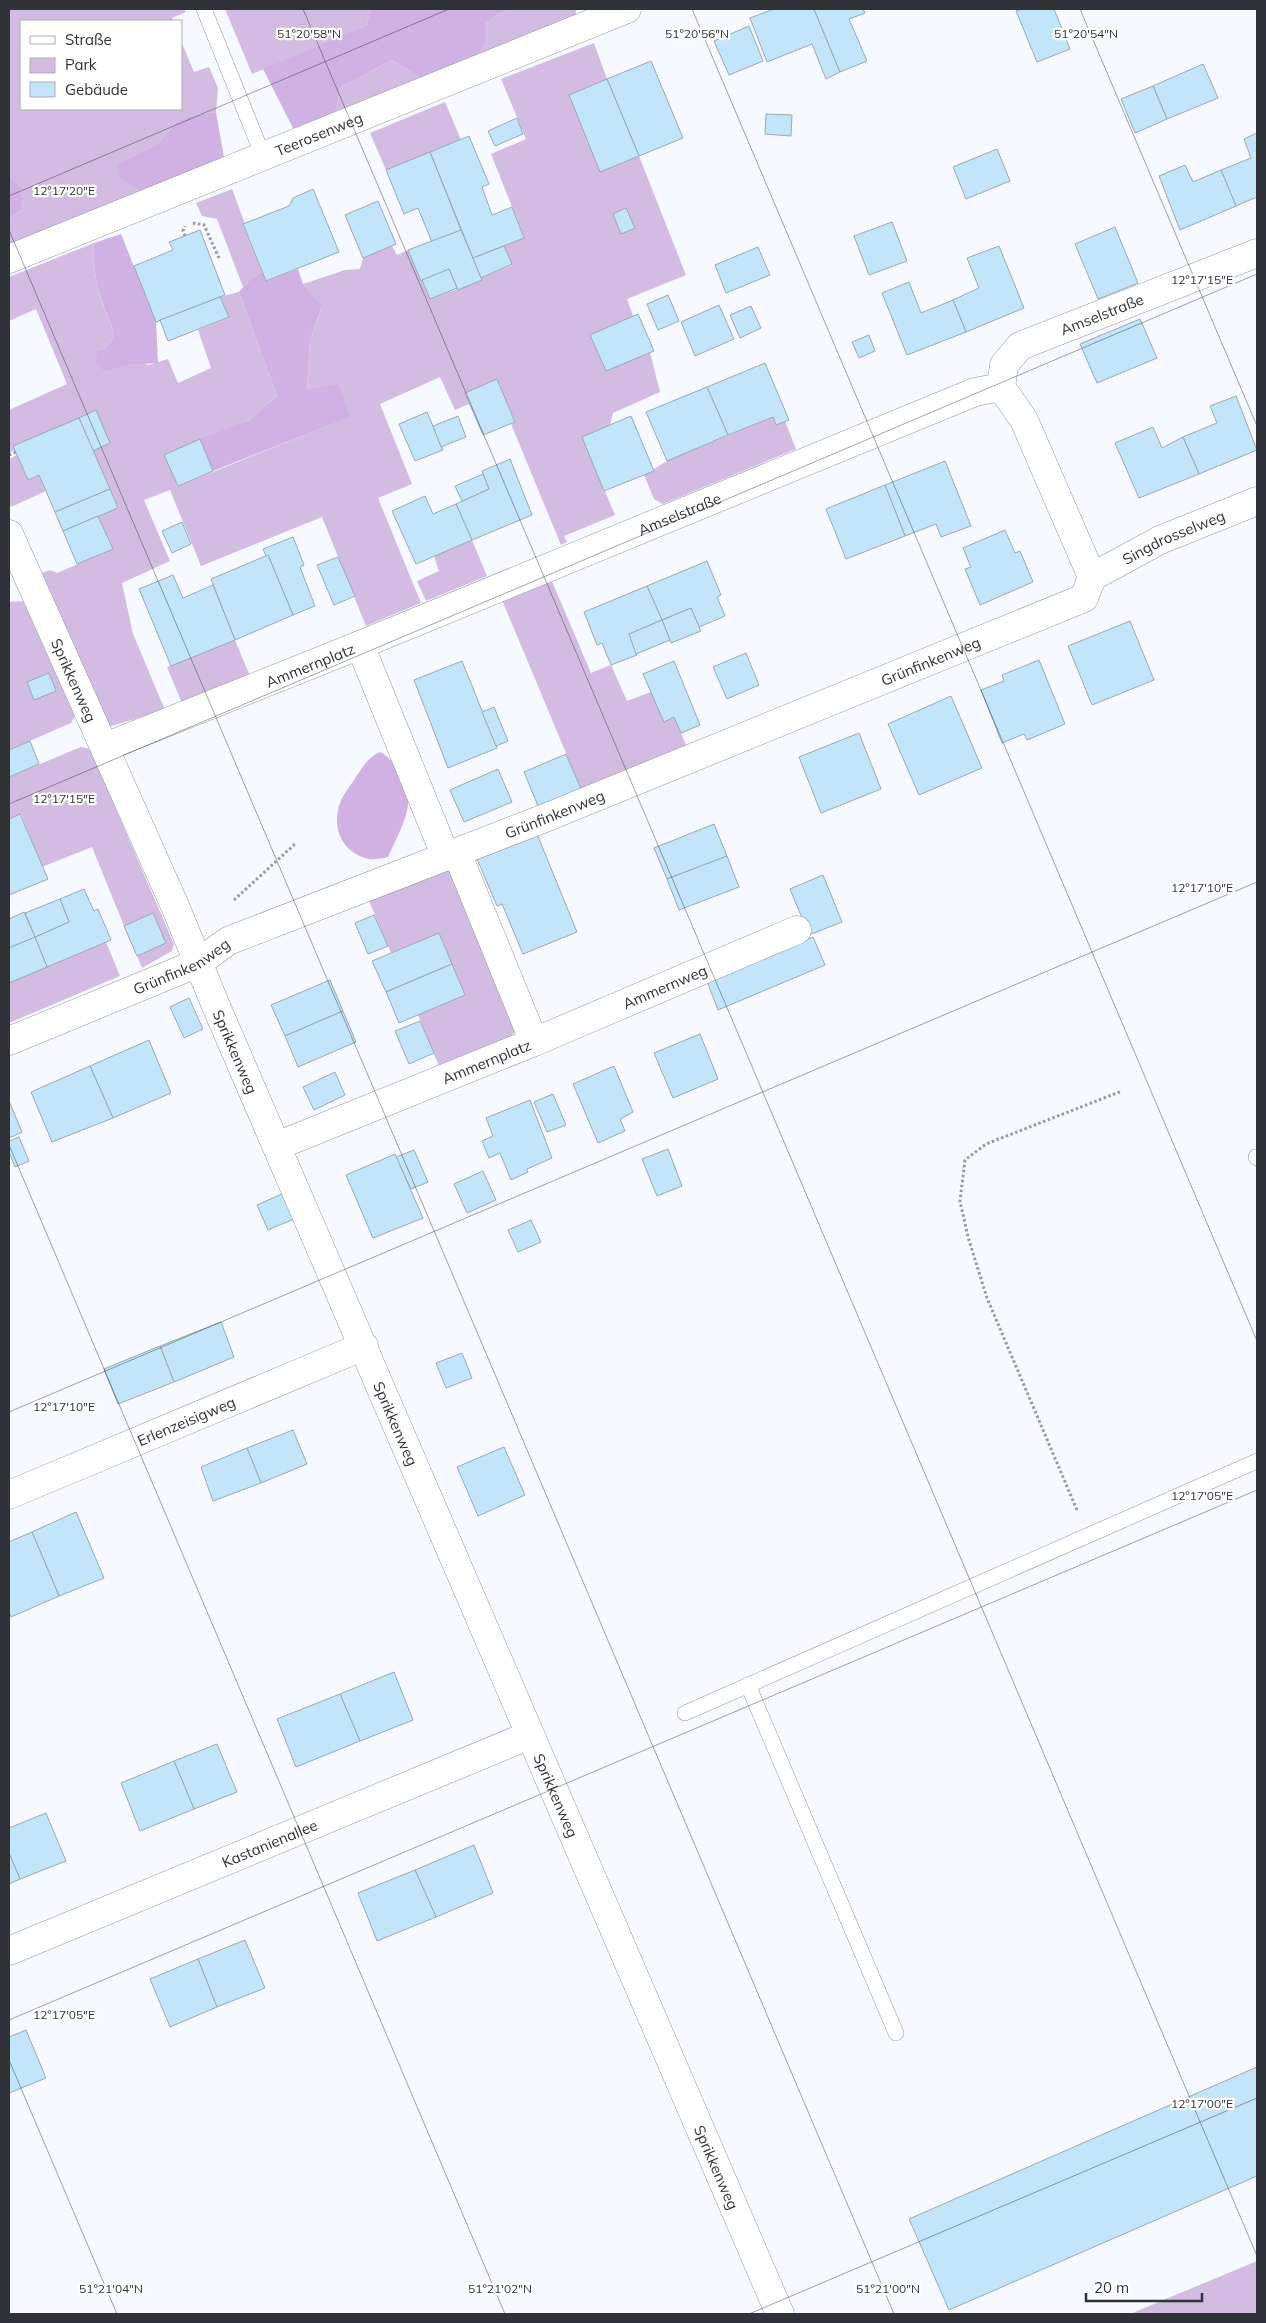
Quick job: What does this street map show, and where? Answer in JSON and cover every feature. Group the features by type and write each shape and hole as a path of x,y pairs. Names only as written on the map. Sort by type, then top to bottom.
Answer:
{"street":[{"name":"Teerosenweg","path":"9,259 627,9"},
{"name":"Amselstraße","path":"360,645 975,392 1001,387 1004,365 1020,346 1257,253"},
{"path":"1001,387 1024,420 1092,577"},
{"name":"Singdrosselweg","path":"1092,577 1160,540 1257,501"},
{"name":"Sprikkenweg","path":"9,534 17,571 105,747 780,2314"},
{"name":"Grünfinkenweg","path":"9,1041 198,963 228,941 452,855 1084,598 1092,577"},
{"name":"Ammernplatz","path":"105,747 360,645 534,1042 277,1146"},
{"name":"Ammernweg","path":"534,1042 797,930"},
{"name":"Erlenzeisigweg","path":"9,1495 364,1346"},
{"name":"Kastanienallee","path":"9,1952 530,1735"}],"lane":[{"path":"204,9 263,156"},
{"path":"685,1713 1257,1461"},
{"path":"748,1685 896,2033"}],"path":[{"path":"185,236 182,230 188,221 204,225 219,258"},
{"path":"9,456 16,452"},
{"path":"1088,1536 987,1298 968,1237 960,1201 965,1160 986,1144 1122,1092"}],"green space":[{"path":"9,9 184,9 186,12 172,18 173,20 20,20 20,110 182,110 182,43 194,72 209,67 218,88 216,112 189,116 174,124 158,144 119,163 143,191 9,245 9,218 23,209 21,188 9,175"},
{"path":"225,9 370,9 367,25 252,74"},
{"path":"511,9 576,9 576,15 478,55 487,41 486,24 496,15"},
{"path":"594,43 607,79 569,95 600,172 639,156 686,275 627,299 633,316 590,335 606,371 650,352 660,392 613,413 610,425 582,437 615,515 564,536 567,542 561,545 511,424 515,421 497,380 465,393 469,404 455,410 440,377 380,404 412,484 378,498 421,603 366,626 322,517 201,566 170,490 144,500 170,561 122,583 133,634 165,710 108,727 40,574 50,570 57,573 113,549 98,516 118,507 93,451 110,443 96,411 14,446 15,450 9,453 9,410 67,384 36,309 9,321 9,277 94,243 96,280 102,302 111,323 114,338 103,350 128,365 142,363 149,365 168,359 178,383 211,368 198,330 228,318 220,297 239,292 277,396 248,421 165,455 178,486 349,417 307,390 310,340 322,308 303,284 345,270 360,269 363,258 392,246 397,255 408,250 430,299 482,280 481,278 512,265 504,246 524,237 491,154 526,139 501,79"},
{"path":"392,60 421,78 335,113 341,87"},
{"path":"445,102 461,140 386,170 370,133"},
{"path":"232,189 245,224 243,225 262,272 251,278 243,287 217,219 202,216 196,203"},
{"path":"773,417 776,425 785,421 796,449 663,504 654,499 644,475 667,461"},
{"path":"17,455 28,480 39,475 46,491 11,507 9,502 9,459"},
{"path":"472,540 487,576 426,601 417,581 439,571 434,556"},
{"path":"551,579 591,673 611,665 627,701 651,692 664,721 674,717 686,745 581,789 502,600"},
{"path":"23,601 75,716 71,723 9,750 9,602"},
{"path":"235,640 250,676 182,703 167,667"},
{"path":"81,747 90,749 174,944 172,951 142,968 137,956 166,943 153,913 124,926 92,847 42,867 21,814 9,819 9,777"},
{"path":"449,869 516,1028 512,1036 439,1066 418,1015 465,995 439,933 391,953 369,901"},
{"path":"106,942 120,976 9,1023 9,983"},
{"path":"1257,2261 1257,2314 1130,2314"}],"shaded area":[{"path":"370,9 511,9 496,15 486,24 487,41 478,55 421,78 392,60 341,87 335,113 294,130 263,69 367,25"},
{"path":"216,112 224,157 143,191 123,181 116,172 119,163 158,144 174,124 189,116"},
{"path":"9,175 21,188 23,209 9,218"},
{"path":"121,234 156,322 158,363 128,365 104,371 96,361 97,352 103,350 114,338 111,323 96,280 94,243"},
{"path":"298,269 303,284 322,307 310,340 307,390 338,384 350,417 213,471 200,439 248,421 277,396 239,292 251,278 262,272 267,281"},
{"path":"380,752 391,760 403,780 408,807 404,822 388,857 369,859 360,856 346,845 338,830 337,821 343,796 369,759"}],"building":[{"path":"774,9 814,9 840,72 826,79 812,44 767,62 750,18"},
{"path":"814,9 863,9 865,13 849,19 867,61 840,72"},
{"path":"1022,9 1054,9 1070,49 1037,62 1016,11"},
{"path":"749,26 763,61 729,75 714,41"},
{"path":"651,61 683,138 639,156 607,79"},
{"path":"1203,64 1218,98 1167,119 1153,86"},
{"path":"607,79 639,156 600,172 569,95"},
{"path":"1153,86 1167,119 1135,133 1121,99"},
{"path":"766,114 792,115 791,136 765,134"},
{"path":"517,118 523,134 495,146 488,131"},
{"path":"1257,133 1257,197 1236,206 1221,170 1251,158 1244,139"},
{"path":"469,136 489,184 482,187 492,215 512,207 524,238 473,258 430,152"},
{"path":"997,149 1010,181 966,199 953,167"},
{"path":"430,152 461,230 432,242 418,208 404,214 386,170"},
{"path":"1185,165 1193,182 1221,170 1236,206 1180,230 1159,176"},
{"path":"313,189 339,252 266,281 243,224 289,206 293,198"},
{"path":"378,201 396,244 363,258 345,215"},
{"path":"626,208 635,228 621,234 613,214"},
{"path":"892,222 907,261 869,275 854,236"},
{"path":"1115,227 1138,283 1098,299 1075,244"},
{"path":"200,230 225,295 156,322 134,266 173,250 169,242"},
{"path":"461,230 482,280 458,290 449,269 421,281 408,250"},
{"path":"504,246 512,264 481,278 473,258"},
{"path":"999,246 1024,308 966,332 953,300 979,288 967,258"},
{"path":"758,247 770,275 726,293 715,265"},
{"path":"449,269 457,288 430,299 422,280"},
{"path":"909,282 921,313 953,300 966,332 907,355 882,293"},
{"path":"668,295 679,321 658,330 647,304"},
{"path":"220,297 229,317 168,341 160,320"},
{"path":"719,305 734,339 695,356 681,322"},
{"path":"751,306 761,328 740,338 730,315"},
{"path":"638,314 654,351 606,371 590,335"},
{"path":"1140,319 1157,358 1097,383 1080,344"},
{"path":"869,335 875,351 859,358 852,342"},
{"path":"765,363 789,420 776,425 773,417 728,435 707,387"},
{"path":"497,379 515,422 483,435 465,393"},
{"path":"707,387 728,435 667,461 646,412"},
{"path":"1236,396 1257,450 1199,474 1183,437 1217,423 1210,406"},
{"path":"96,410 110,443 93,451 79,418"},
{"path":"427,412 443,450 415,461 399,424"},
{"path":"458,416 466,437 441,447 433,426"},
{"path":"631,416 654,471 604,491 582,437"},
{"path":"79,418 110,489 55,512 39,475 28,480 13,446"},
{"path":"1153,427 1162,448 1183,437 1199,474 1139,498 1115,443"},
{"path":"200,439 213,471 178,486 164,455"},
{"path":"510,459 532,515 472,540 456,504 489,489 482,471"},
{"path":"945,461 971,526 941,537 936,524 905,536 885,485"},
{"path":"483,474 489,489 462,501 455,486"},
{"path":"885,485 905,536 846,559 826,509"},
{"path":"110,489 118,508 63,531 55,512"},
{"path":"425,496 433,514 456,504 472,540 416,564 392,511"},
{"path":"98,516 113,549 77,564 63,531"},
{"path":"182,522 191,544 172,553 162,531"},
{"path":"1005,530 1015,553 1020,551 1033,582 980,605 965,569 971,567 963,548"},
{"path":"293,537 304,565 300,567 315,606 293,615 268,555 266,556 263,549"},
{"path":"268,555 293,615 235,640 211,579"},
{"path":"338,557 355,596 334,605 317,565"},
{"path":"707,561 721,595 717,597 725,616 699,627 691,608 662,620 647,586"},
{"path":"173,575 183,598 213,585 235,640 171,666 139,589"},
{"path":"647,586 662,620 629,634 637,655 611,665 602,643 597,645 584,612"},
{"path":"691,608 701,631 671,643 662,620"},
{"path":"662,620 670,640 636,654 629,634"},
{"path":"1130,621 1154,680 1092,705 1068,646"},
{"path":"746,653 759,685 727,699 713,667"},
{"path":"1039,660 1065,724 1027,740 1024,734 1002,743 981,690 1004,681 1002,675"},
{"path":"462,661 497,748 448,768 414,680"},
{"path":"674,661 700,725 681,733 674,717 664,722 643,674"},
{"path":"49,673 56,691 34,700 27,682"},
{"path":"951,696 982,768 919,795 888,724"},
{"path":"494,707 508,741 496,746 482,712"},
{"path":"859,733 881,789 821,813 799,757"},
{"path":"30,741 39,764 9,777 9,750"},
{"path":"566,754 581,789 538,806 524,772"},
{"path":"498,769 512,802 464,822 450,790"},
{"path":"20,814 48,879 9,895 9,819"},
{"path":"714,824 727,856 667,879 654,848"},
{"path":"537,834 577,932 523,954 502,904 497,906 477,859"},
{"path":"727,856 739,887 679,910 667,879"},
{"path":"823,875 842,922 809,935 790,889"},
{"path":"84,889 94,911 98,909 111,940 47,967 35,937 69,922 60,899"},
{"path":"60,899 69,922 35,937 25,913"},
{"path":"24,912 35,937 9,948 9,919"},
{"path":"153,913 166,943 137,956 124,926"},
{"path":"374,915 388,946 368,954 355,923"},
{"path":"439,933 452,964 386,992 372,961"},
{"path":"35,937 47,967 9,983 9,948"},
{"path":"813,937 825,965 718,1010 707,981"},
{"path":"452,964 465,995 399,1023 386,992"},
{"path":"330,980 343,1011 285,1036 271,1005"},
{"path":"189,998 203,1029 184,1038 170,1007"},
{"path":"343,1011 356,1042 298,1067 285,1036"},
{"path":"420,1021 434,1053 409,1064 395,1031"},
{"path":"700,1034 718,1079 673,1098 654,1053"},
{"path":"149,1040 171,1093 113,1118 90,1066"},
{"path":"90,1066 113,1118 52,1142 31,1092"},
{"path":"614,1066 633,1112 620,1119 625,1131 598,1143 573,1084"},
{"path":"335,1072 345,1095 314,1110 303,1087"},
{"path":"553,1094 566,1125 547,1132 534,1102"},
{"path":"530,1100 552,1158 527,1169 528,1172 511,1180 500,1153 489,1158 482,1141 493,1136 486,1118"},
{"path":"9,1101 22,1132 9,1138"},
{"path":"19,1137 29,1161 15,1167 9,1152 9,1141"},
{"path":"668,1149 682,1186 657,1196 642,1159"},
{"path":"414,1150 428,1182 411,1189 396,1157"},
{"path":"395,1154 423,1218 373,1238 346,1175"},
{"path":"483,1171 496,1200 467,1213 454,1184"},
{"path":"284,1193 294,1219 268,1230 257,1205"},
{"path":"531,1220 541,1242 518,1252 508,1230"},
{"path":"221,1322 234,1357 174,1382 160,1346"},
{"path":"160,1346 174,1382 118,1404 104,1369"},
{"path":"462,1353 472,1378 446,1388 436,1363"},
{"path":"293,1430 307,1464 261,1483 247,1448"},
{"path":"504,1447 525,1495 478,1516 457,1467"},
{"path":"247,1448 261,1483 213,1501 201,1467"},
{"path":"76,1512 104,1578 59,1596 32,1532"},
{"path":"32,1532 59,1596 11,1617 9,1612 9,1542"},
{"path":"394,1672 413,1720 360,1741 340,1694"},
{"path":"340,1694 360,1741 296,1767 277,1719"},
{"path":"217,1744 237,1792 194,1809 174,1761"},
{"path":"174,1761 194,1809 140,1831 121,1783"},
{"path":"46,1813 66,1861 20,1879 9,1853 9,1828"},
{"path":"474,1845 493,1893 436,1917 415,1870"},
{"path":"9,1853 20,1879 9,1884"},
{"path":"415,1870 436,1917 377,1941 358,1893"},
{"path":"245,1940 265,1988 217,2007 198,1959"},
{"path":"198,1959 217,2007 170,2027 150,1979"},
{"path":"26,2030 46,2078 9,2093 9,2037"},
{"path":"1257,2067 1257,2176 949,2310 909,2219"}]}
